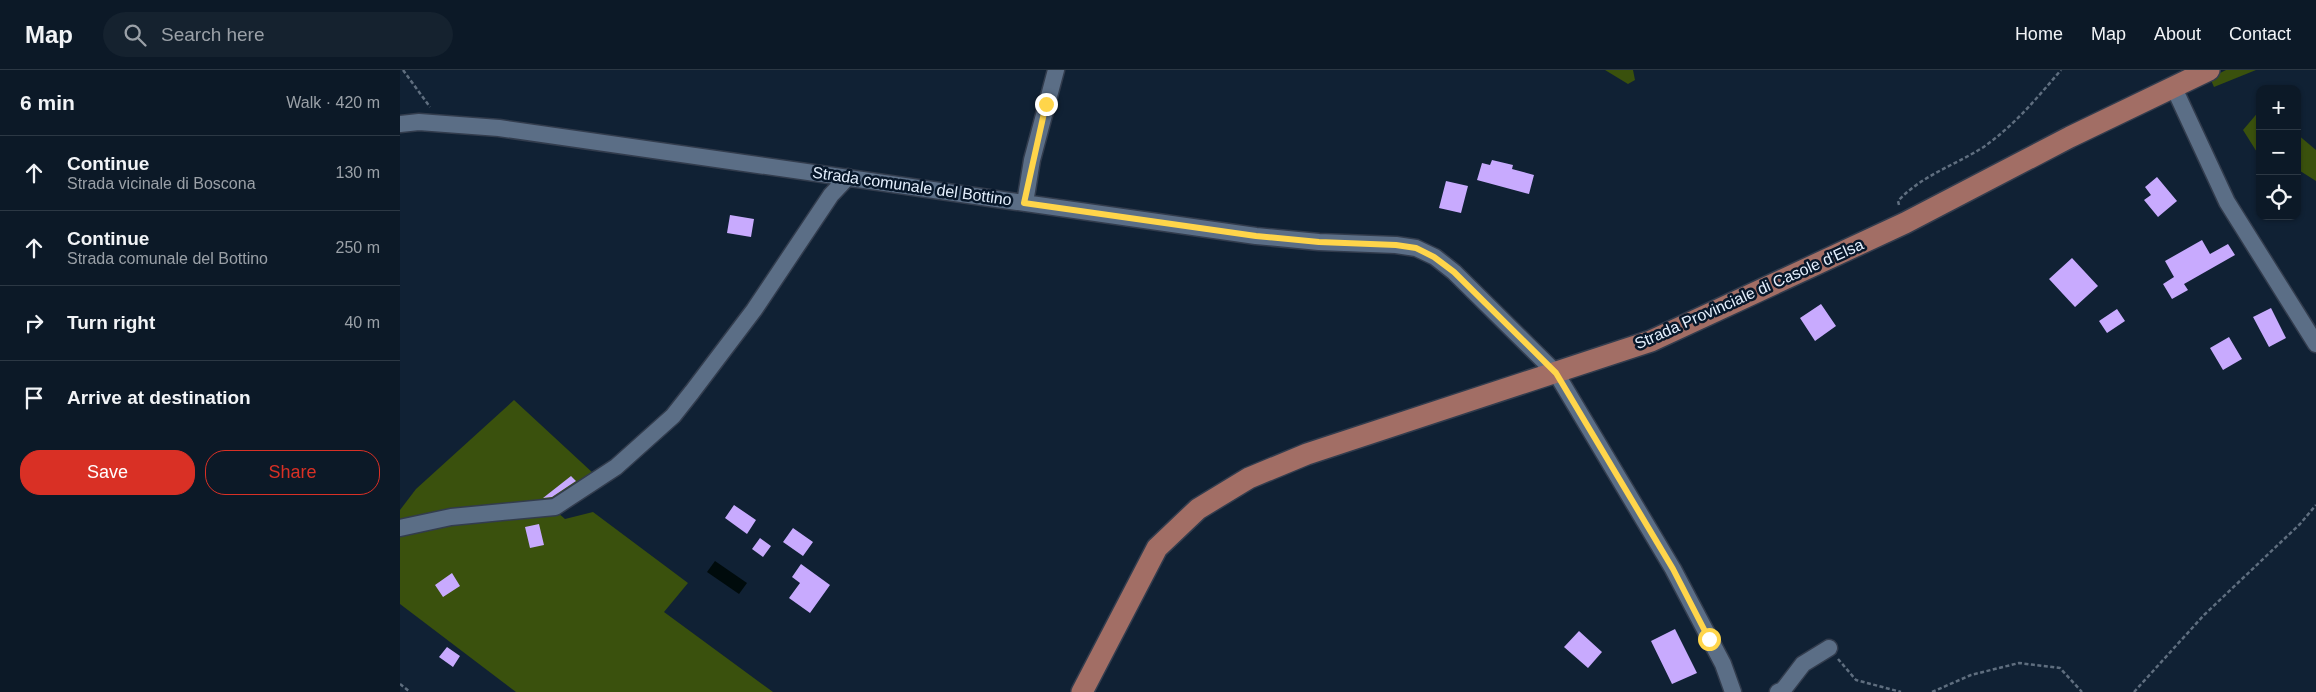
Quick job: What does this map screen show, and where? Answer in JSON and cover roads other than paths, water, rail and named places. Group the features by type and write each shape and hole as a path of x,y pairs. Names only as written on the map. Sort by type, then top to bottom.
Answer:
{"main road":[{"name":"Strada Provinciale di Casole d'Elsa","path":"1082,692 1157,548 1198,509 1249,478 1275,466 1651,341 1905,223 2182,79 2209,70"}],"street":[{"path":"1024,203 1032,160 1056,70"},
{"path":"2182,79 2227,202 2316,344"},
{"name":"Strada comunale del Bottino","path":"400,124 419,122 499,128 1256,236 1416,248 1434,257 1454,272 1556,373 1673,569 1723,664 1732,692"},
{"path":"400,528 451,517 555,507 576,496 616,467 672,416 692,392 754,310 831,194 848,177"},
{"path":"1778,692 1783,690 1803,664 1829,648"}]}
